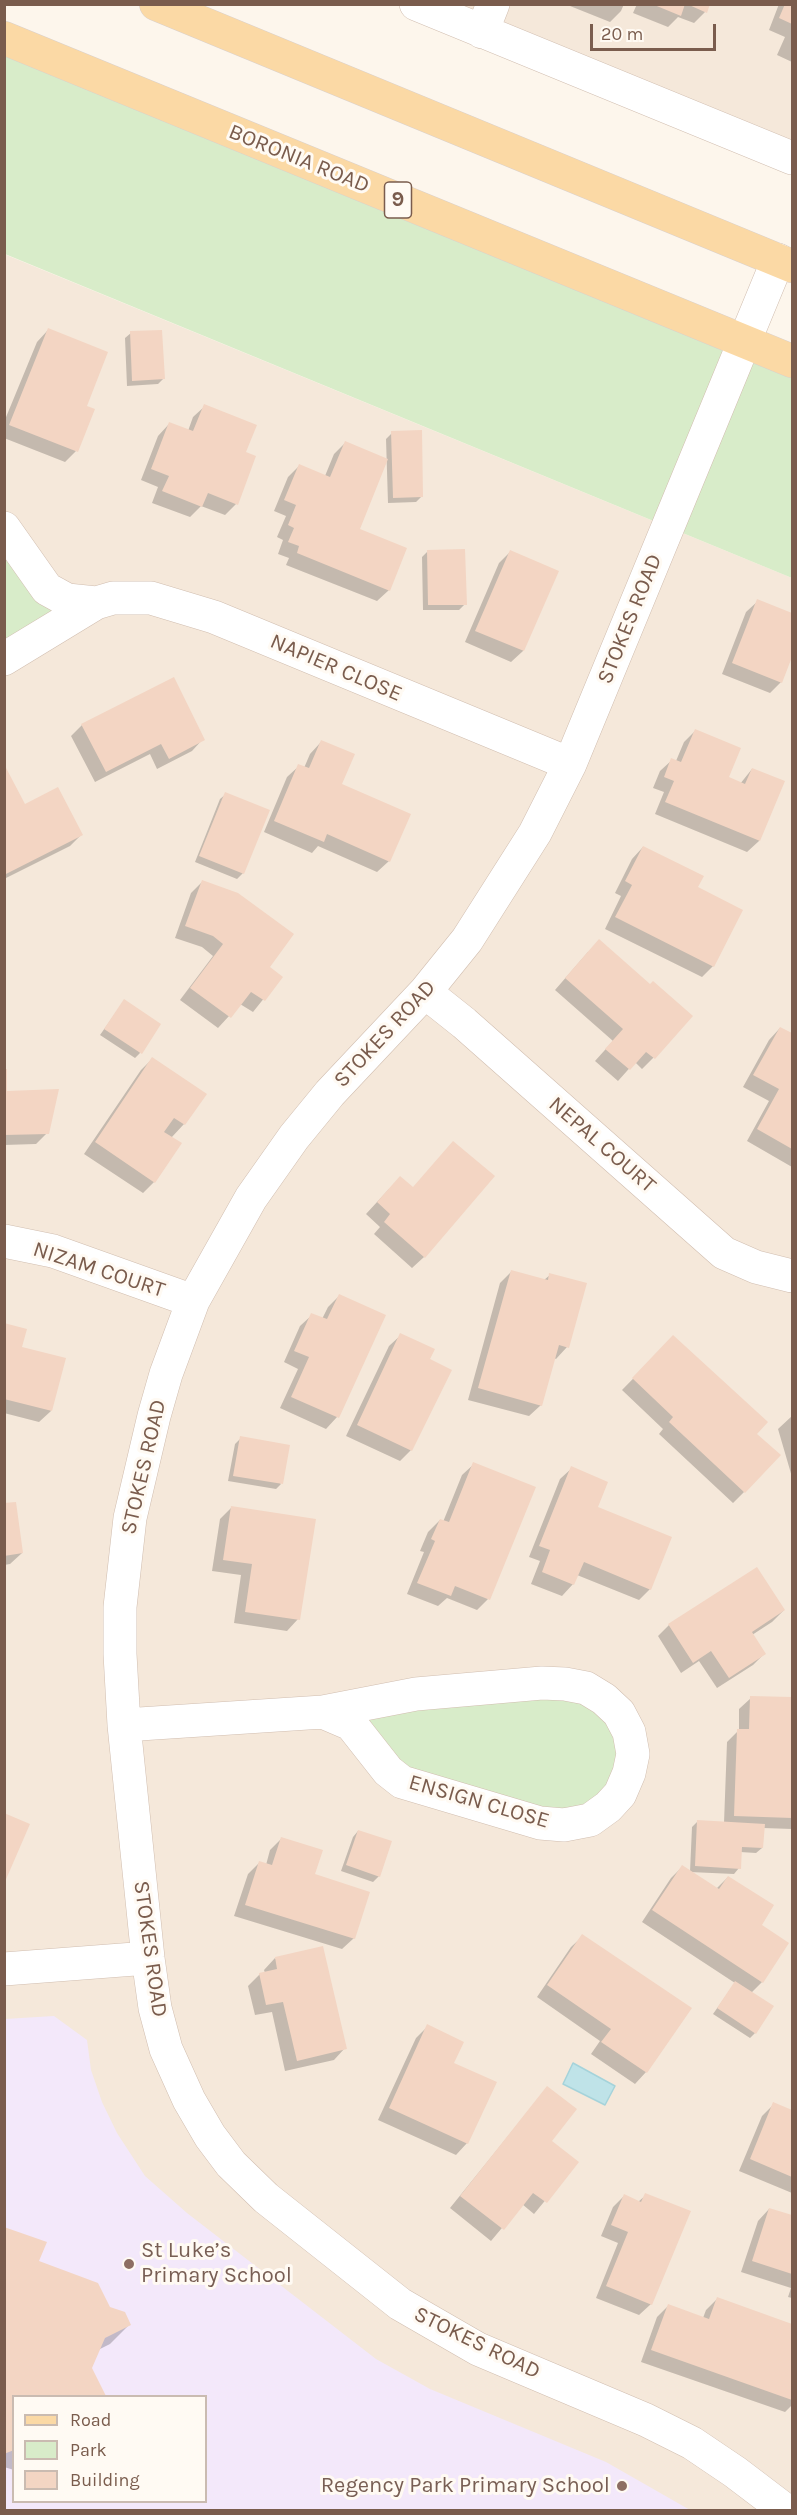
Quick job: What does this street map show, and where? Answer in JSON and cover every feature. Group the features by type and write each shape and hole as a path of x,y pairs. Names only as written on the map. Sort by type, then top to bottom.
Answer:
{"main road":[{"path":"156,4 785,263"},
{"name":"BORONIA ROAD","path":"4,38 792,362"}],"street":[{"path":"416,4 488,18 792,158"},
{"name":"STOKES ROAD","path":"785,263 744,342 570,764 535,833 495,898 425,992 330,1093 294,1137 251,1198 193,1301 157,1405 130,1518 120,1607 124,1725 155,2008 166,2049 189,2100 210,2136 231,2164 266,2198 400,2304 478,2349 646,2420 692,2443 735,2472 785,2511"},
{"name":"NAPIER CLOSE","path":"4,528 47,589 67,600 96,603"},
{"name":"NAPIER CLOSE","path":"4,660 96,603 129,596 152,598 182,605 570,764"},
{"name":"NEPAL COURT","path":"425,992 464,1023 724,1253 756,1267 792,1276"},
{"name":"NIZAM COURT","path":"4,1241 53,1251 193,1301"},
{"name":"ENSIGN CLOSE","path":"124,1725 322,1712 416,1694 542,1683 565,1684 586,1688 604,1699 619,1713 629,1732 633,1754 629,1773 620,1794 608,1807 590,1820 564,1825 540,1823 402,1782 388,1771 351,1724 322,1712"},
{"path":"4,1969 148,1958"}],"shaded area":[{"path":"416,5 792,5 792,158"},
{"path":"4,254 792,578 792,2510 5,2510"},
{"name":"St Luke’s Primary School","path":"54,2016 87,2040 91,2070 102,2102 117,2133 145,2176 187,2213 376,2359 430,2389 606,2462 690,2510 5,2510 5,2019"}],"green space":[{"path":"4,38 792,361 792,578 5,254"},
{"path":"5,528 67,600 5,659"},
{"path":"586,1688 633,1754 590,1820 424,1789 351,1724 416,1694"}],"water":[{"path":"573,2063 615,2086 605,2105 563,2084"}],"building":[{"path":"652,4 685,4 681,16"},
{"path":"687,4 710,4 707,13"},
{"path":"785,4 792,4 792,24 779,18"},
{"path":"48,328 108,352 87,406 95,409 78,452 9,425"},
{"path":"162,330 165,379 132,381 130,331"},
{"path":"204,404 257,425 246,452 256,456 238,505 208,493 202,507 162,491 169,476 151,469 169,422 193,431"},
{"path":"422,430 423,497 393,498 391,431"},
{"path":"345,441 388,459 360,529 407,548 390,591 297,553 299,546 288,542 294,528 288,525 296,505 284,500 299,464 330,477"},
{"path":"465,549 467,605 428,605 427,550"},
{"path":"510,550 559,571 524,651 475,631"},
{"path":"757,599 792,613 792,657 782,683 732,663"},
{"path":"174,677 205,740 169,759 161,744 106,772 81,724"},
{"path":"695,729 741,748 729,777 745,784 752,768 785,781 760,841 665,802 674,781 664,777 671,758 681,762"},
{"path":"321,740 355,754 342,784 411,814 390,862 327,834 324,842 274,821 298,764 309,768"},
{"path":"4,764 25,804 58,787 83,835 4,875"},
{"path":"225,792 270,810 244,874 199,856"},
{"path":"643,846 704,876 698,887 743,910 714,967 615,917 632,885 625,881"},
{"path":"202,880 238,893 294,934 270,967 283,977 265,1001 251,992 231,1018 190,988 223,944 213,936 185,926"},
{"path":"599,939 650,984 653,981 693,1016 655,1059 646,1052 630,1070 605,1049 623,1029 565,978"},
{"path":"124,999 161,1024 142,1054 104,1029"},
{"path":"780,1027 792,1033 792,1149 757,1129 779,1089 753,1075"},
{"path":"152,1057 207,1094 185,1125 174,1118 164,1132 182,1143 155,1183 95,1142"},
{"path":"4,1069 7,1069 7,1091 59,1089 49,1134 4,1135"},
{"path":"453,1141 495,1176 425,1258 384,1222 390,1214 377,1202 400,1176 413,1187"},
{"path":"511,1270 548,1280 549,1273 587,1283 569,1348 559,1345 542,1406 478,1388"},
{"path":"339,1294 386,1315 339,1418 291,1397 309,1357 294,1351 311,1313 327,1319"},
{"path":"4,1323 27,1329 22,1347 66,1358 52,1411 4,1399"},
{"path":"400,1333 435,1349 430,1359 452,1370 412,1451 357,1425"},
{"path":"673,1335 768,1422 757,1434 781,1455 745,1493 669,1422 673,1417 632,1378"},
{"path":"240,1436 290,1445 283,1484 233,1476"},
{"path":"473,1462 536,1487 490,1600 455,1586 451,1596 417,1583 435,1541 431,1539 440,1519 449,1522"},
{"path":"571,1466 608,1482 598,1507 672,1537 651,1590 584,1562 574,1585 542,1572 550,1550 539,1546"},
{"path":"16,1502 23,1553 4,1556 4,1503"},
{"path":"231,1506 316,1519 300,1620 245,1612 252,1564 223,1560"},
{"path":"757,1567 785,1610 752,1632 766,1654 729,1678 711,1651 693,1663 668,1624"},
{"path":"750,1696 792,1697 792,1818 734,1816 737,1729 749,1729"},
{"path":"4,1813 30,1824 4,1884"},
{"path":"697,1820 765,1824 763,1848 742,1847 741,1869 695,1866"},
{"path":"358,1830 392,1841 380,1877 346,1865"},
{"path":"281,1837 323,1850 315,1874 370,1892 355,1939 245,1905 259,1861 272,1865"},
{"path":"682,1865 719,1889 728,1876 774,1905 762,1925 789,1943 763,1983 652,1910"},
{"path":"582,1934 692,2008 647,2073 601,2042 611,2029 547,1985"},
{"path":"323,1946 347,2049 297,2061 283,2002 266,2005 259,1973 277,1969 275,1957"},
{"path":"735,1981 774,2006 756,2034 717,2008"},
{"path":"427,2024 464,2042 454,2063 497,2082 468,2144 389,2108"},
{"path":"547,2086 577,2109 552,2141 579,2162 547,2203 533,2193 504,2230 460,2196"},
{"path":"773,2102 792,2110 792,2177 750,2159"},
{"path":"645,2193 691,2211 652,2305 606,2286 628,2232 611,2225 624,2194 641,2202"},
{"path":"769,2208 792,2215 792,2274 752,2261"},
{"path":"4,2227 47,2242 39,2261 98,2283 110,2307 125,2312 131,2325 105,2338 92,2368 106,2395 12,2395 12,2451 4,2454"},
{"path":"717,2297 792,2324 792,2400 651,2350 668,2304 709,2319"}],"place":[{"name":"St Luke’s Primary School","path":"129,2264"},
{"name":"Regency Park Primary School","path":"622,2486"}]}
